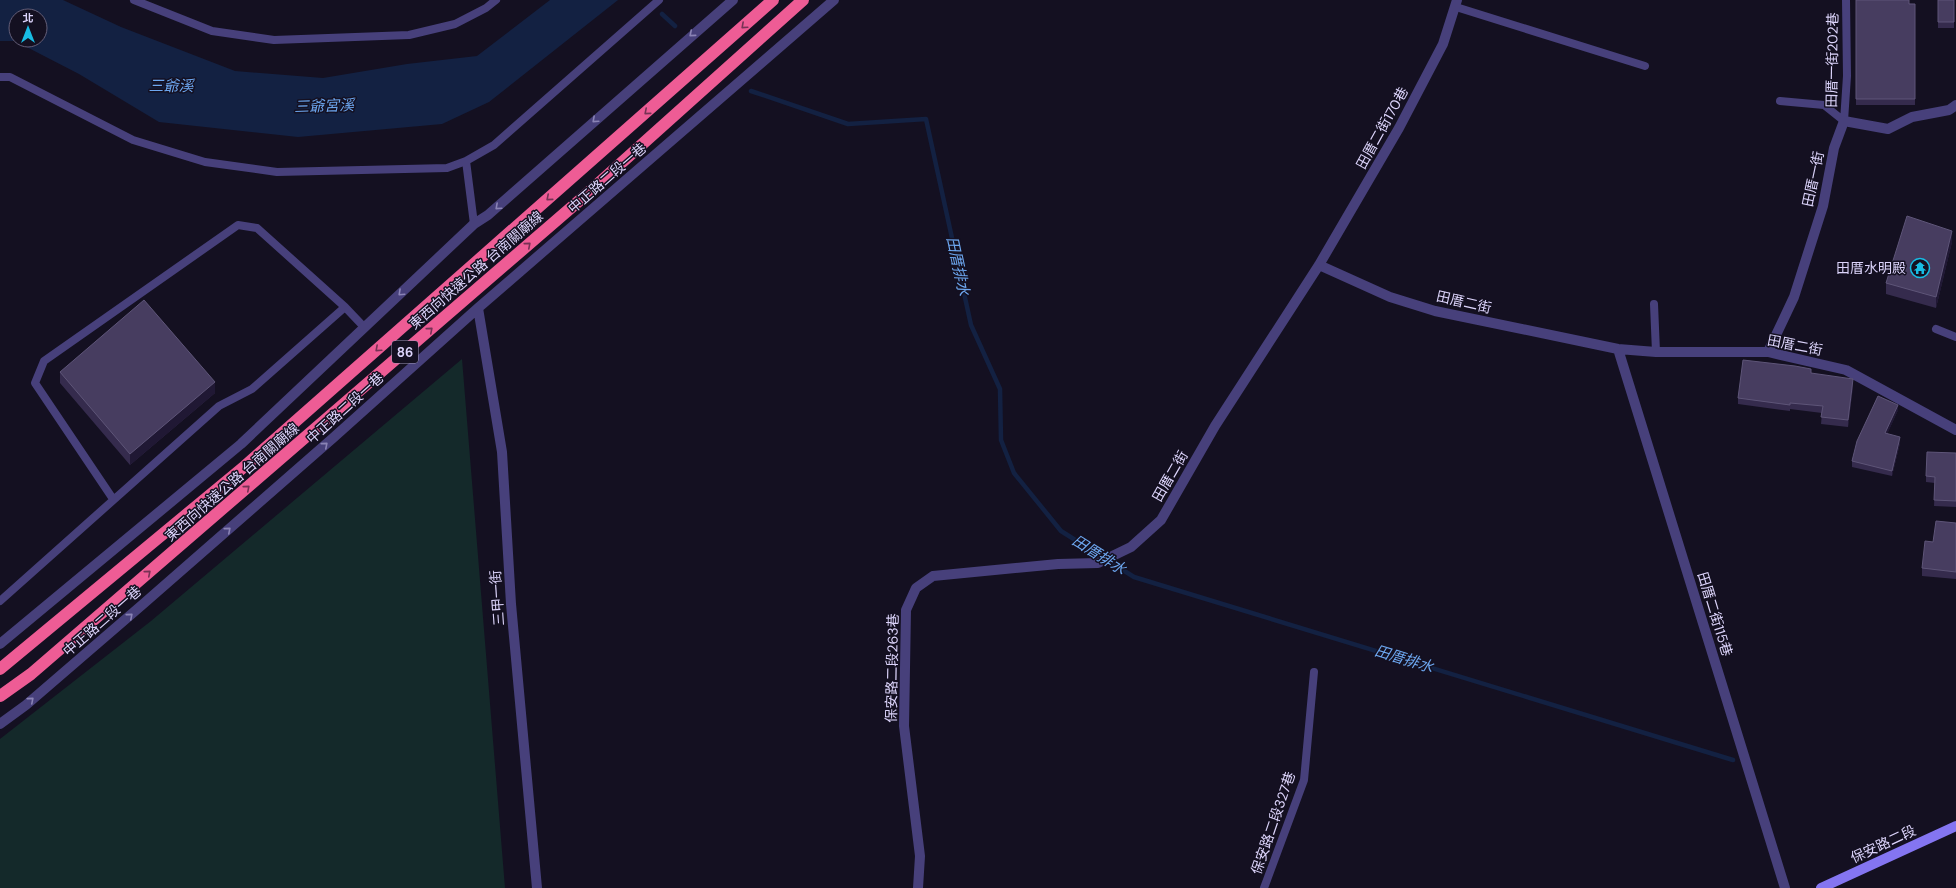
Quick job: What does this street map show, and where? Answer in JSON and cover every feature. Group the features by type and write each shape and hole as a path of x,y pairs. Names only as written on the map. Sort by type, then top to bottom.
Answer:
{"highway":[{"name":"東西向快速公路 台南關廟線","path":"0,669 245,466 773,0"},
{"name":"東西向快速公路 台南關廟線","path":"0,696 31,674 256,481 580,200 803,0"}],"street":[{"path":"0,644 241,444 474,224 488,215 733,0"},
{"name":"中正路二段一巷","path":"0,724 26,705 142,605 333,438 478,308 834,0"},
{"name":"田厝二街170巷","path":"1319,265 1399,128 1443,44 1457,3"},
{"path":"1844,121 1888,129 1912,117 1948,110 1956,105"},
{"name":"田厝一街","path":"1768,352 1796,290 1823,206 1834,148 1844,121"},
{"name":"田厝二街","path":"1098,563 1131,547 1160,520 1215,426 1319,265 1390,297 1435,311 1618,349 1656,352 1768,352 1846,370 1956,430"},
{"name":"三甲一街","path":"478,308 502,452 511,604 537,888"},
{"name":"田厝二街115巷","path":"1618,349 1785,888"},
{"name":"保安路二段263巷","path":"918,888 920,856 904,726 906,610 916,588 933,576 1058,564 1098,563"},
{"name":"保安路二段","path":"1821,888 1956,826"}],"lane":[{"path":"134,0 212,31 274,40 409,35 454,24 486,8 496,0"},
{"path":"0,77 10,77 133,140 205,162 277,172 447,168 466,161 494,145 659,0"},
{"name":"田厝一街202巷","path":"1844,121 1847,76 1846,0"},
{"path":"1457,3 1645,66"},
{"path":"1780,101 1824,105 1844,121"},
{"path":"466,161 474,224"},
{"path":"113,499 35,383 44,361 238,224 257,228 345,307 364,327"},
{"path":"1654,304 1656,352"},
{"path":"0,601 219,406 252,389 345,307"},
{"path":"1936,329 1956,337"},
{"name":"保安路二段327巷","path":"1264,888 1304,780 1314,672"}],"green space":[{"path":"462,359 505,888 0,888 0,739 151,621"}],"water":[{"name":"三爺溪","path":"0,0 63,0 121,27 235,71 323,78 407,64 477,56 550,0 618,0 489,102 442,124 298,137 159,122 79,74 29,48 48,48 48,8 8,8 8,41 0,41"}],"building":[{"path":"1856,0 1909,0 1909,4 1915,4 1915,99 1856,99"},
{"path":"1938,0 1954,0 1954,22 1938,22"},
{"name":"田厝水明殿","path":"1907,216 1952,231 1936,297 1886,283"},
{"path":"144,300 215,382 130,454 60,372"},
{"path":"1743,360 1795,366 1811,369 1811,373 1853,379 1848,420 1821,417 1823,406 1790,403 1790,405 1738,398"},
{"path":"1878,396 1898,405 1885,433 1900,437 1892,471 1852,461 1857,441"},
{"path":"1927,452 1956,453 1956,501 1934,500 1935,477 1926,476"},
{"path":"1936,521 1956,523 1956,572 1922,568 1925,541 1933,542"}],"waterway":[{"name":"田厝排水","path":"662,14 675,26"},
{"name":"田厝排水","path":"751,91 848,124 926,119 971,325 1000,389 1001,440 1014,473 1061,531 1134,577 1733,760"}],"place":[{"name":"田厝水明殿","path":"1920,268"}],"water label":[{"name":"三爺宮溪","path":"324,106"}]}
